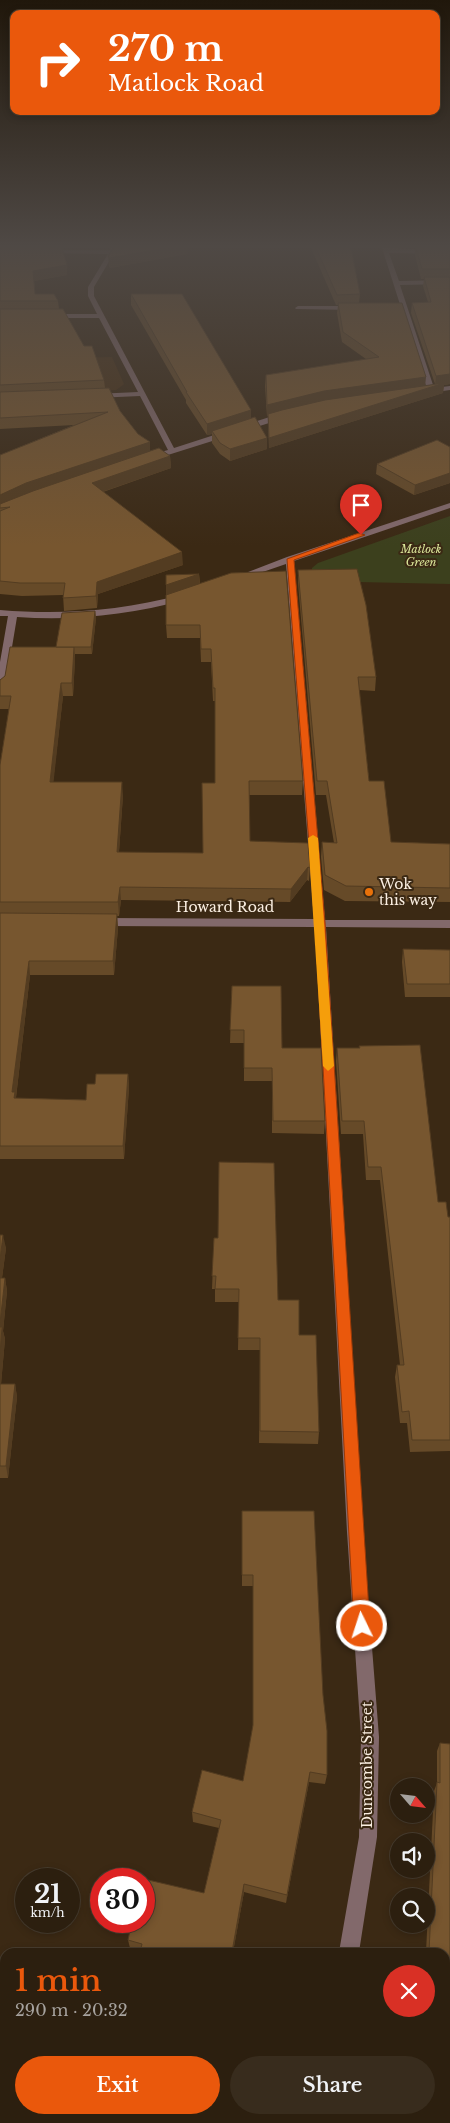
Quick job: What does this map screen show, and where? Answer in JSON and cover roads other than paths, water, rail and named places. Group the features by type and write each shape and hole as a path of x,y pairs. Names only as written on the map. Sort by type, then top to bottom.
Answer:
{"street":[{"path":"118,347 172,450"},
{"path":"417,347 431,390"},
{"path":"422,392 450,388"},
{"path":"85,396 141,394"},
{"path":"144,459 288,414"},
{"path":"229,581 450,505"},
{"name":"Duncombe Street","path":"290,559 320,922 355,1532 370,1737 368,1837 350,1948"},
{"path":"0,613 71,616 150,608 194,594"},
{"path":"0,690 13,614"},
{"name":"Howard Road","path":"87,922 450,924"}],"place":[{"name":"Wok this way","path":"369,892"}],"park label":[{"name":"Matlock Green","path":"421,555"}]}
